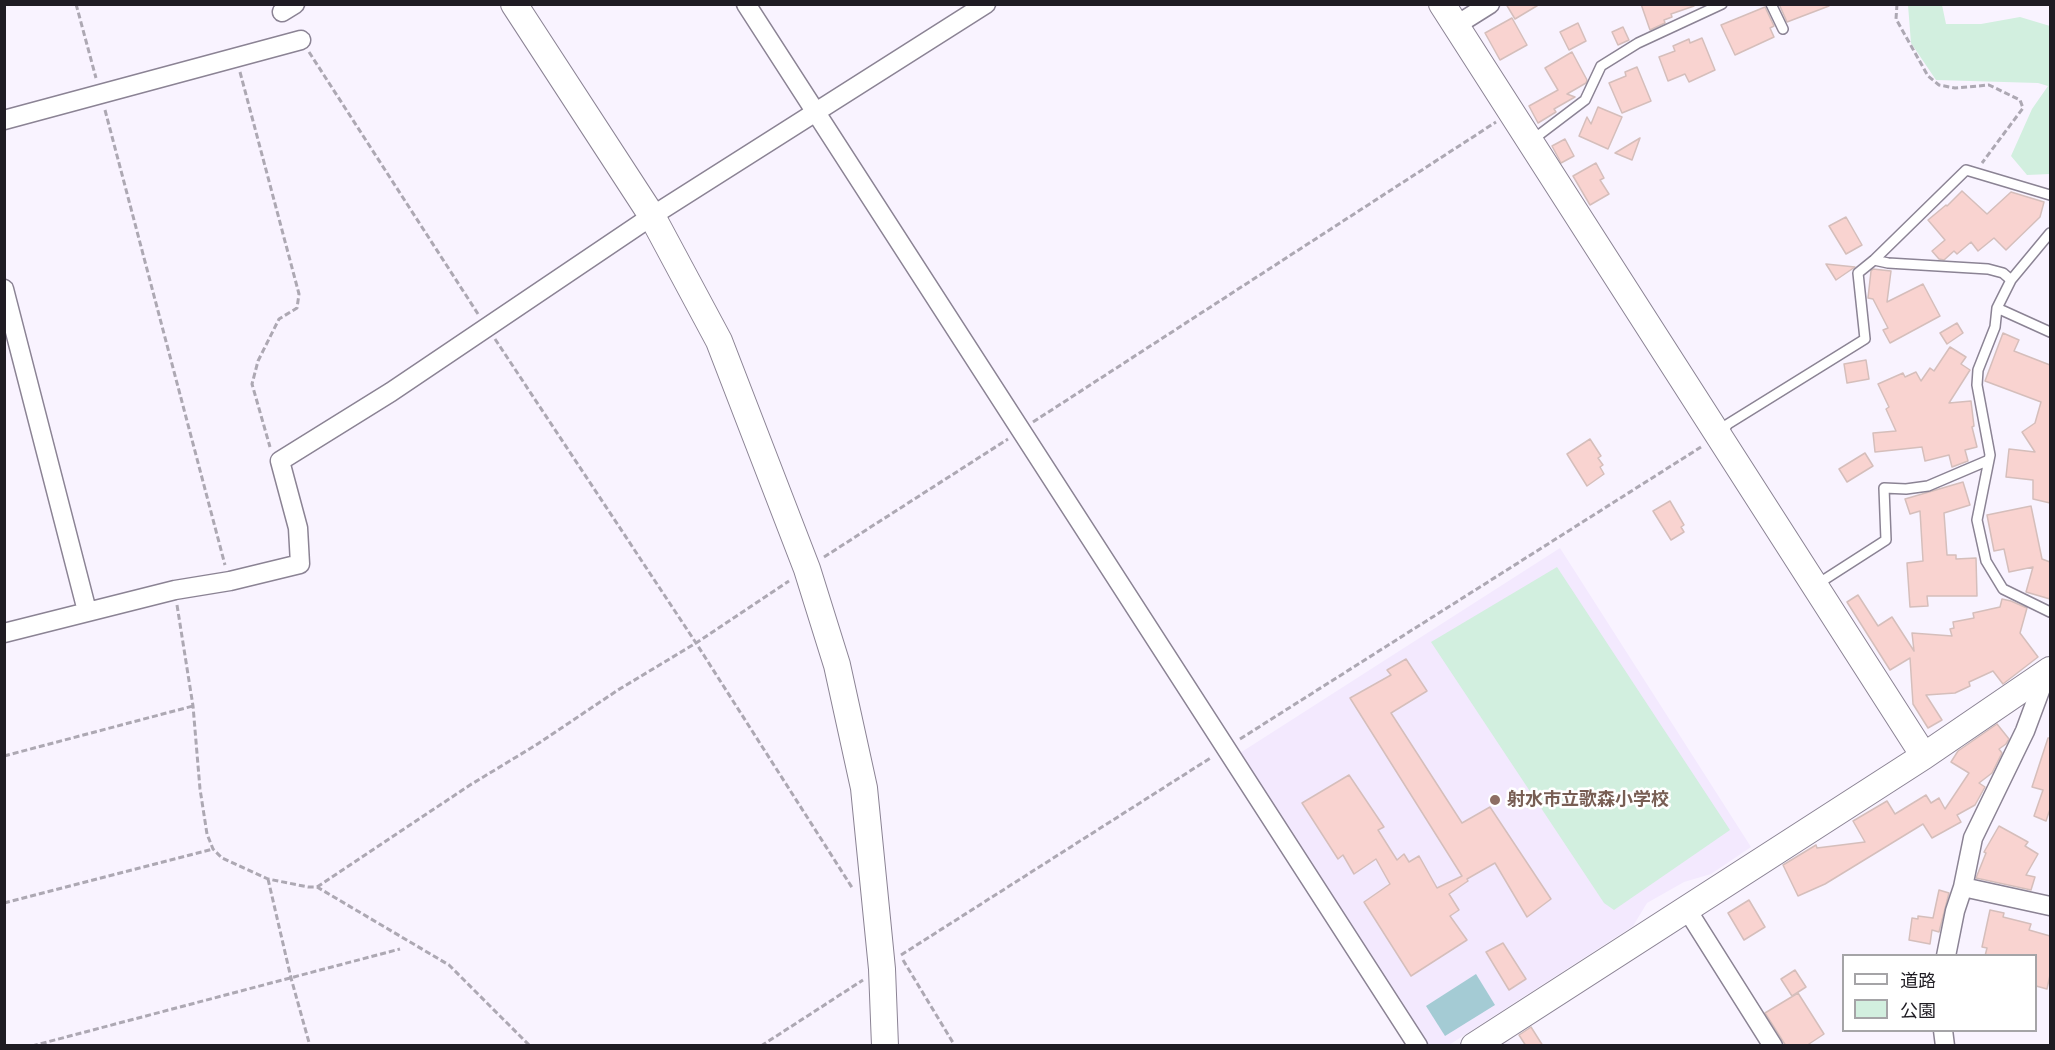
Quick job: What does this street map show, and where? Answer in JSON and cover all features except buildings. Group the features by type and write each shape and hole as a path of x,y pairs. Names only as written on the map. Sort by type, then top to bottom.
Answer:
{"street":[{"path":"514,4 652,216 719,341 807,568 837,665 864,788 882,969 885,1046"},
{"path":"746,4 1418,1046"},
{"path":"4,633 175,590 230,581 300,564 298,528 280,461 391,392 652,216 986,4"},
{"path":"1490,4 1448,15 1923,756"},
{"path":"4,120 301,40"},
{"path":"4,289 87,611"},
{"path":"1474,1046 1923,756 2050,668"},
{"path":"1946,954 1954,911 1963,887 1973,838 2025,731 2050,668"},
{"path":"1963,887 2050,906"},
{"path":"1686,908 1773,1046"}],"lane":[{"path":"1529,143 1585,100 1601,66 1638,44 1722,4"},
{"path":"1771,4 1783,29"},
{"path":"1718,437 1728,424 1865,339 1858,273 1966,170 2050,195"},
{"path":"2050,233 2012,280 1997,308 1995,327 1977,377 1990,455 1977,520 1986,561 2003,589 2050,612"},
{"path":"1874,260 1888,263 1988,269 2003,273 2012,280"},
{"path":"1997,308 2050,332"},
{"path":"1814,586 1886,540 1884,488 1906,489 1928,486 1989,460"}],"path":[{"path":"76,4 230,581"},
{"path":"1897,4 1896,19 1928,76 1939,85 1955,88 1989,85 2020,100 2023,108 1976,173"},
{"path":"301,40 696,643 854,892"},
{"path":"236,57 299,294 297,308 279,319 258,361 252,384 274,460 280,461"},
{"path":"317,887 569,721 696,643 807,568 1510,113"},
{"path":"955,1046 900,956 1718,437"},
{"path":"175,590 193,706 200,789 207,834 213,849 222,858 268,879 317,887 449,965 530,1046"},
{"path":"4,756 193,706"},
{"path":"4,903 213,849"},
{"path":"268,879 291,978 310,1046"},
{"path":"32,1046 400,949"},
{"path":"761,1046 882,969"}],"shaded area":[{"name":"射水市立歌森小学校","path":"1560,548 1751,847 1711,874 1684,882 1647,903 1633,926 1449,1045 1427,1045 1240,753"}],"green space":[{"path":"1908,5 1942,5 1946,24 1981,24 2020,17 2050,26 2050,174 2027,175 2011,156 2032,109 2048,86 2038,83 1936,80 1911,43"},
{"path":"1557,567 1730,830 1614,910 1604,903 1431,642"}],"water":[{"path":"1476,974 1495,1005 1445,1036 1426,1006"}],"place":[{"name":"射水市立歌森小学校","path":"1495,800"}]}
